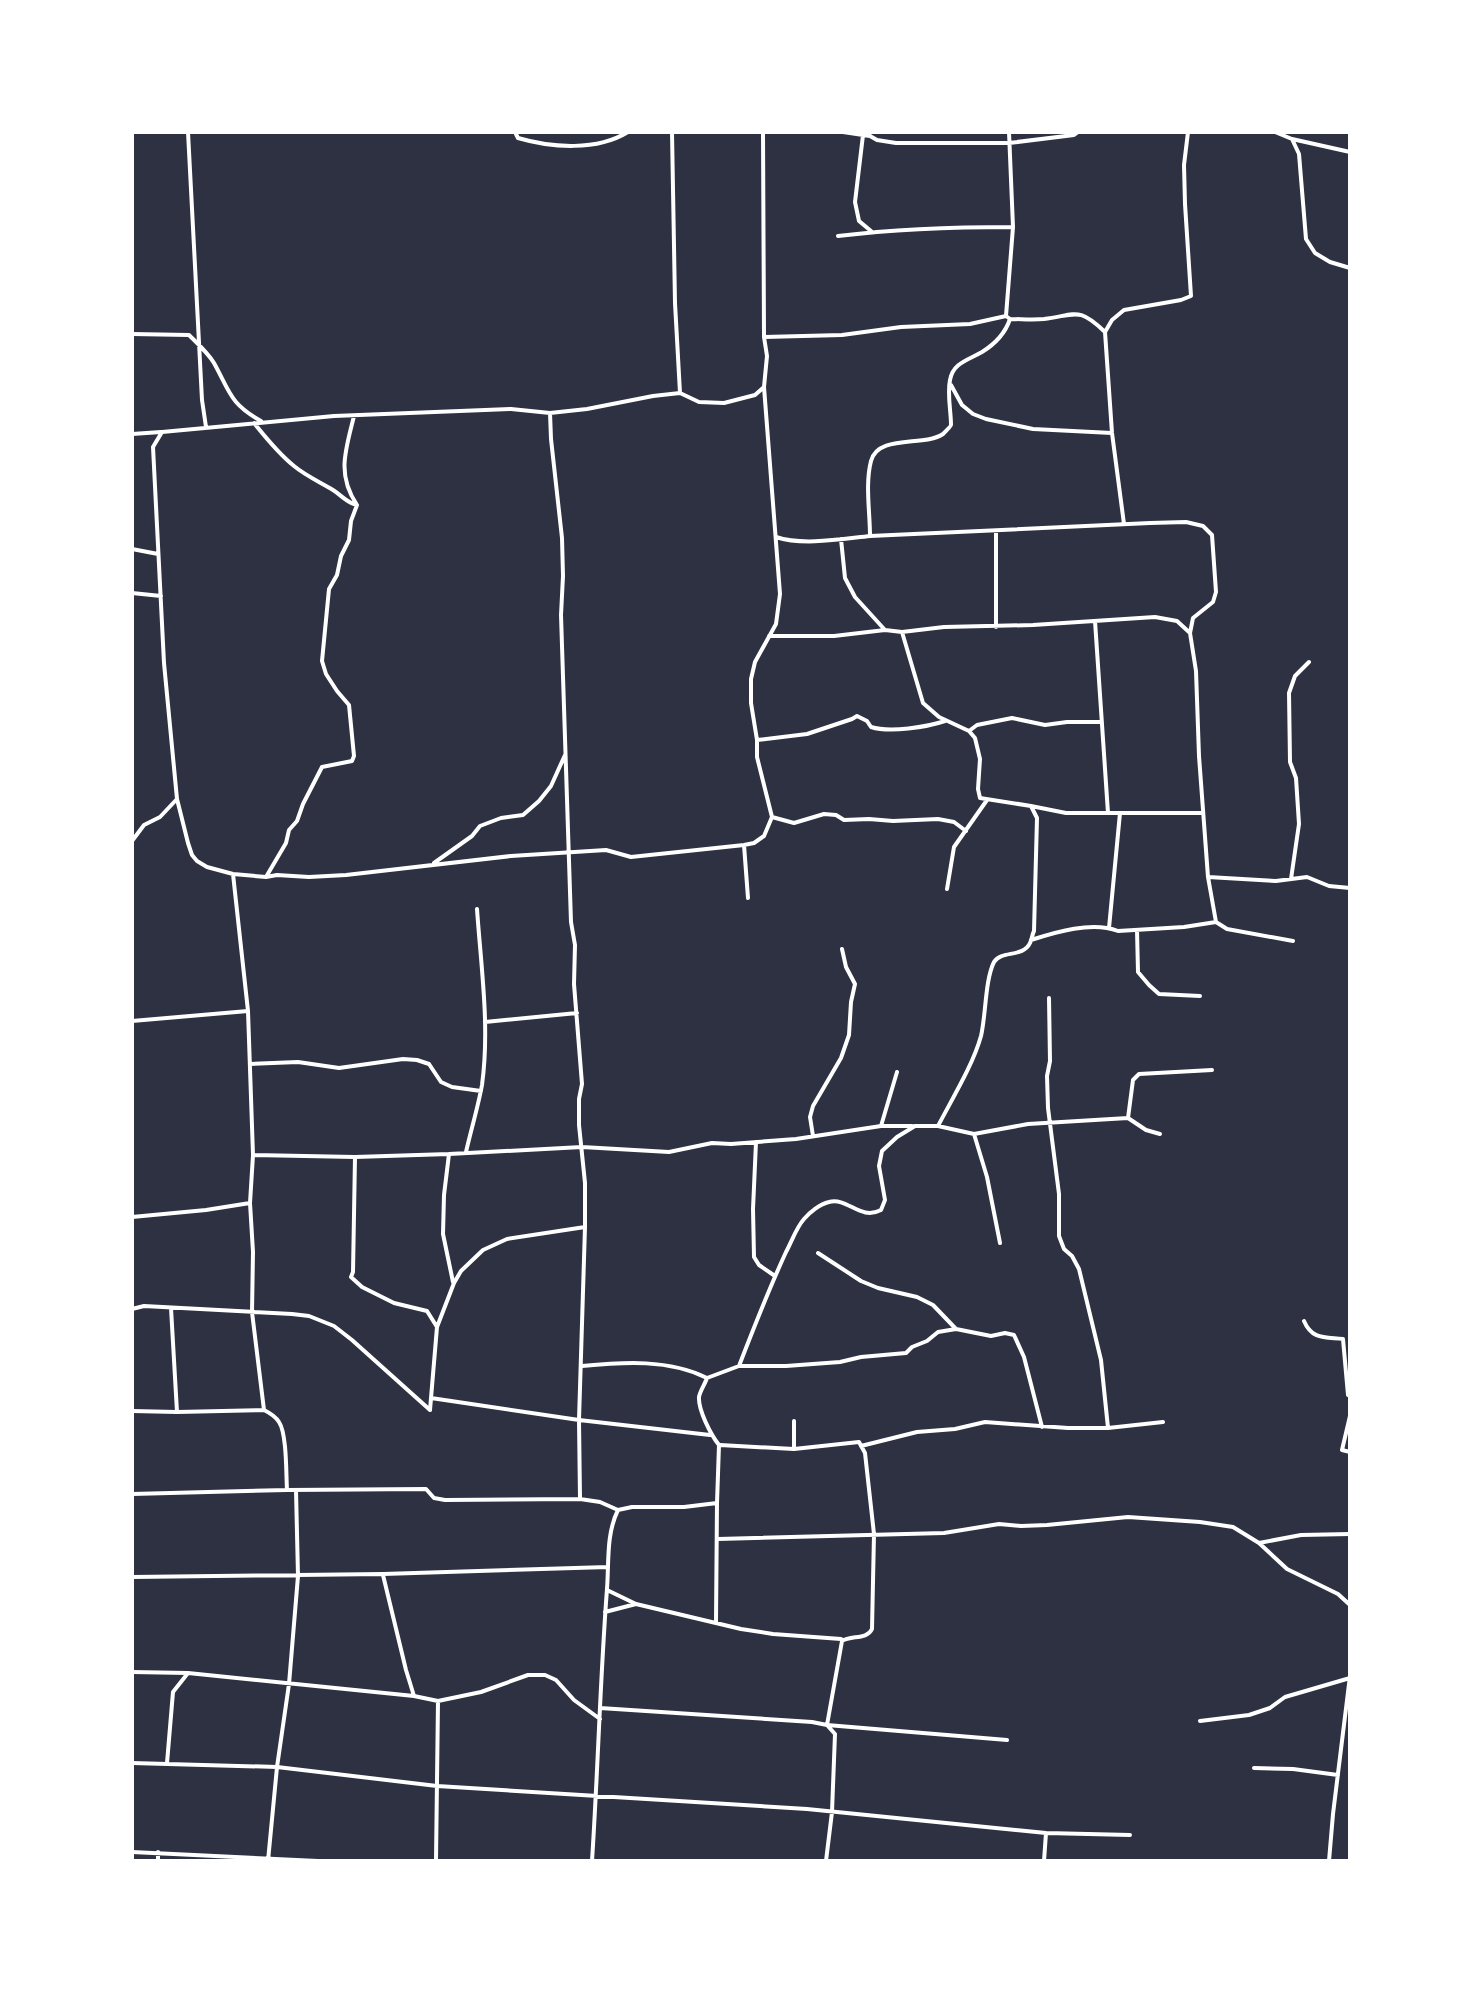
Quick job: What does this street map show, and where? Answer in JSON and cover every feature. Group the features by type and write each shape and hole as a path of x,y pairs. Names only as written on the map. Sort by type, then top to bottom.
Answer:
{"street":[{"path":"188,132 206,427"},
{"path":"515,132 518,138 539,144 572,145 597,144 628,132"},
{"path":"672,132 680,393"},
{"path":"162,432 153,447 164,663 177,799 192,855 197,861 233,874 266,877 346,875 511,856 606,850 631,857 754,843 764,836 772,817 757,757 751,679 755,662 776,624 780,594 764,387 767,356 764,337 763,132"},
{"path":"843,132 867,134 877,140 896,143 1009,143 1078,132"},
{"path":"870,536 871,457 888,444 943,434 951,425 949,382 958,364 984,351 1000,338 1008,318 1013,227 1009,132"},
{"path":"1124,524 1112,433 1105,332 1112,320 1124,310 1191,296 1184,165 1188,132"},
{"path":"1275,132 1350,152"},
{"path":"867,134 855,202 859,221 872,232"},
{"path":"1292,139 1299,154 1306,239 1315,253 1350,268"},
{"path":"838,236 941,227 1013,227"},
{"path":"764,337 842,335 1008,318 1046,319 1075,313 1092,320 1105,332"},
{"path":"132,334 189,335 213,361 222,382 240,408 263,422"},
{"path":"949,382 962,405 986,419 1033,429 1112,433"},
{"path":"132,434 354,416 511,409 550,413 680,393 699,402 724,403 755,395 764,387"},
{"path":"550,413 562,538 561,615 571,922 575,945 574,984 582,1084 579,1125 585,1183 580,1499"},
{"path":"354,416 343,473 357,505"},
{"path":"254,423 293,466 357,505"},
{"path":"266,877 322,767 352,761 354,756 349,705 326,674 322,661 329,589 349,540 357,505"},
{"path":"776,537 790,542 1124,524 1186,522 1203,526 1212,535 1216,592 1213,602 1193,618 1190,633 1196,671 1208,877 1216,922"},
{"path":"996,531 996,627"},
{"path":"841,539 845,578 855,597 885,630"},
{"path":"132,549 158,554"},
{"path":"132,593 161,596"},
{"path":"769,636 834,636 885,630 902,632 944,627 996,627 1155,617 1177,621 1190,633"},
{"path":"1095,621 1108,813"},
{"path":"902,632 923,703 933,713 969,731 975,738 980,759 980,798 1066,813 1203,813"},
{"path":"1291,879 1299,824 1296,778 1290,762 1289,693 1295,676 1309,662"},
{"path":"757,740 807,734 857,716 871,727 883,729 931,726 947,720"},
{"path":"969,731 977,725 1012,718 1045,725 1102,722"},
{"path":"432,865 472,836 480,826 501,818 523,815 551,786 565,753"},
{"path":"132,841 144,825 160,817 177,799"},
{"path":"947,889 954,847 987,800"},
{"path":"938,1126 981,1037 995,960 1025,950 1030,945 1034,931 1037,818 1031,806"},
{"path":"1109,928 1120,813"},
{"path":"772,817 794,823 824,814 836,815 844,820 938,819 954,822 966,831"},
{"path":"744,845 748,898"},
{"path":"233,874 248,1011 253,1155 250,1203 252,1312 264,1410"},
{"path":"1208,877 1276,881 1307,877 1329,886 1350,888"},
{"path":"466,1152 481,1091 484,1058 485,1022 477,909"},
{"path":"1031,940 1078,929 1109,928 1118,931 1216,922 1227,929 1293,941"},
{"path":"1137,930 1138,972 1149,985 1159,994 1200,996"},
{"path":"813,1136 810,1117 813,1106 841,1058 849,1035 855,984 846,967 842,949"},
{"path":"1049,998 1050,1061 1047,1076 1059,1194 1059,1236 1064,1249 1079,1269 1101,1360 1108,1428"},
{"path":"132,1021 248,1011"},
{"path":"485,1022 577,1013"},
{"path":"250,1064 298,1062 339,1068 403,1059 417,1060 429,1064 441,1082 452,1087 481,1091"},
{"path":"1128,1118 1133,1080 1139,1074 1212,1070"},
{"path":"881,1126 897,1072"},
{"path":"253,1155 355,1157 582,1147 669,1152 712,1143 756,1142 881,1126 938,1126 974,1134 1050,1122 1128,1118 1146,1130 1160,1134"},
{"path":"739,1366 775,1276 801,1222 827,1202 836,1201 859,1212 881,1210 885,1200 879,1158 897,1137 915,1126"},
{"path":"974,1134 987,1177 1000,1243"},
{"path":"756,1142 754,1257 759,1265 775,1276"},
{"path":"449,1154 443,1234 454,1283"},
{"path":"355,1157 351,1277 362,1287 394,1303 427,1311 437,1327"},
{"path":"132,1217 250,1203"},
{"path":"132,1309 144,1306 300,1315 323,1321 352,1340 430,1410 437,1327 461,1271 483,1250 507,1239 585,1227"},
{"path":"818,1253 861,1281 917,1297 933,1305 956,1329"},
{"path":"171,1308 177,1412"},
{"path":"1304,1321 1313,1335 1343,1339 1346,1385 1350,1396"},
{"path":"582,1366 635,1362 682,1368 707,1378 739,1366 840,1362 906,1353 938,1332 956,1329 991,1336 1005,1333 1014,1335 1024,1357 1042,1427"},
{"path":"707,1378 699,1401 711,1435 719,1445 716,1622"},
{"path":"431,1398 579,1420 711,1435"},
{"path":"132,1411 264,1410 278,1419 283,1429 287,1490"},
{"path":"1350,1416 1342,1450 1350,1452"},
{"path":"794,1421 794,1449"},
{"path":"861,1446 917,1432 955,1429 985,1422 1108,1428 1163,1422"},
{"path":"607,1590 636,1604 741,1629 844,1639 870,1633 874,1534 866,1459 859,1442 794,1449 719,1445"},
{"path":"132,1494 426,1489 434,1498 445,1500 580,1499 600,1502 618,1510 717,1503"},
{"path":"268,1860 298,1576 296,1490"},
{"path":"592,1861 610,1532 618,1510"},
{"path":"718,1539 944,1533 999,1524 1047,1525 1128,1517 1200,1522 1233,1527 1259,1543 1287,1569 1338,1594 1350,1605"},
{"path":"1259,1543 1301,1535 1350,1534"},
{"path":"132,1577 298,1576 608,1567"},
{"path":"383,1574 414,1696"},
{"path":"605,1612 636,1604"},
{"path":"827,1725 840,1644 844,1639"},
{"path":"132,1672 188,1673 438,1701 481,1692 528,1675 545,1675 556,1680 574,1700 600,1720"},
{"path":"167,1763 173,1692 188,1673"},
{"path":"1200,1721 1249,1715 1270,1708 1285,1697 1350,1677 1329,1861"},
{"path":"436,1861 438,1701"},
{"path":"600,1708 812,1722 1007,1740"},
{"path":"826,1861 832,1812 835,1734 827,1725"},
{"path":"132,1763 277,1767 437,1786 832,1812 1046,1833 1130,1835"},
{"path":"1254,1768 1338,1775"},
{"path":"1044,1861 1046,1833"},
{"path":"132,1852 318,1861"},
{"path":"158,1852 158,1861"}]}
